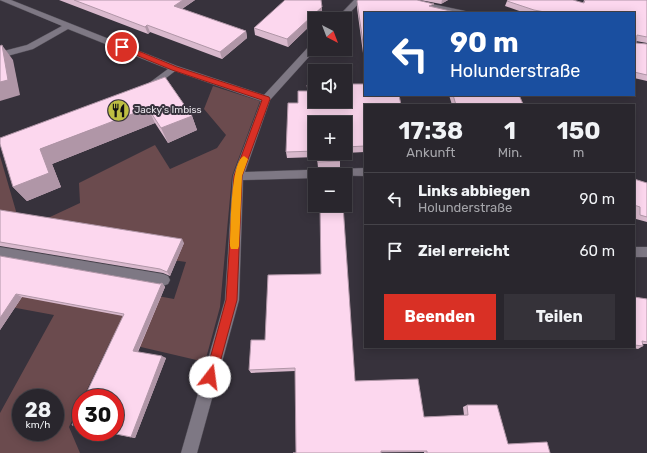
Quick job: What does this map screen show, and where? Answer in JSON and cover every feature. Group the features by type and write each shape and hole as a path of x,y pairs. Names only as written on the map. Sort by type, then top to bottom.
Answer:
{"street":[{"path":"4,0 174,68 266,99"},
{"path":"347,12 358,0"},
{"path":"402,0 460,12"},
{"path":"0,55 30,47 69,25"},
{"path":"189,453 232,300 238,176 266,99 308,53"},
{"path":"137,94 174,68"},
{"path":"238,176 364,172"},
{"path":"0,252 163,280"},
{"path":"635,252 647,252"}],"shaded area":[{"path":"213,86 260,101 232,176 220,307 205,362 111,340 87,389 72,389 72,421 69,427 72,434 72,441 75,441 80,453 0,453 0,413 12,391 12,441 64,441 64,389 13,389 54,315 0,305 0,267 174,299 186,262 0,234 0,156 20,225 35,224 80,203 79,183 155,145 170,169 217,148 226,135 204,109"}],"building":[{"path":"74,0 183,0 174,6 246,31 220,52 147,25 145,27"},
{"path":"285,0 321,0 322,7 317,12 308,12 308,20 287,39 254,28"},
{"path":"417,0 434,4 429,6 455,12 364,12 364,50 357,1"},
{"path":"573,0 584,3 585,0 647,0 647,37 637,35 636,43 647,44 647,75 635,72 635,12 545,12 507,1"},
{"path":"2,45 8,80 0,82 0,46"},
{"path":"165,77 192,116 161,128 148,108 40,149 49,173 13,187 0,144 0,138"},
{"path":"352,84 364,84 364,96 399,96 401,104 364,104 364,146 352,147 352,116 308,116 308,151 286,152 288,103 298,103 298,91 308,91 308,108 352,108"},
{"path":"453,96 519,96 523,104 497,104 456,104"},
{"path":"318,160 340,161 318,162"},
{"path":"635,179 647,183 647,217 640,215 640,207 635,205"},
{"path":"0,210 182,239 167,272 160,269 0,242"},
{"path":"320,212 343,212 355,381 418,379 424,417 468,415 467,405 497,405 508,444 547,442 550,453 427,453 427,451 381,451 381,453 296,453 295,368 249,370 251,340 265,340 268,275 321,274"},
{"path":"0,256 160,284 162,283 133,351 162,356 131,437 124,436 124,389 88,389 124,314 16,294 0,318"},
{"path":"635,297 647,299 647,342 642,341 643,346 635,345"}],"slow traffic":[{"path":"234,246 238,176 244,159"}],"place":[{"name":"Jacky's Imbiss","path":"119,110"}],"route":[{"path":"122,47 174,68 266,99 238,176 232,300 210,377"}]}
